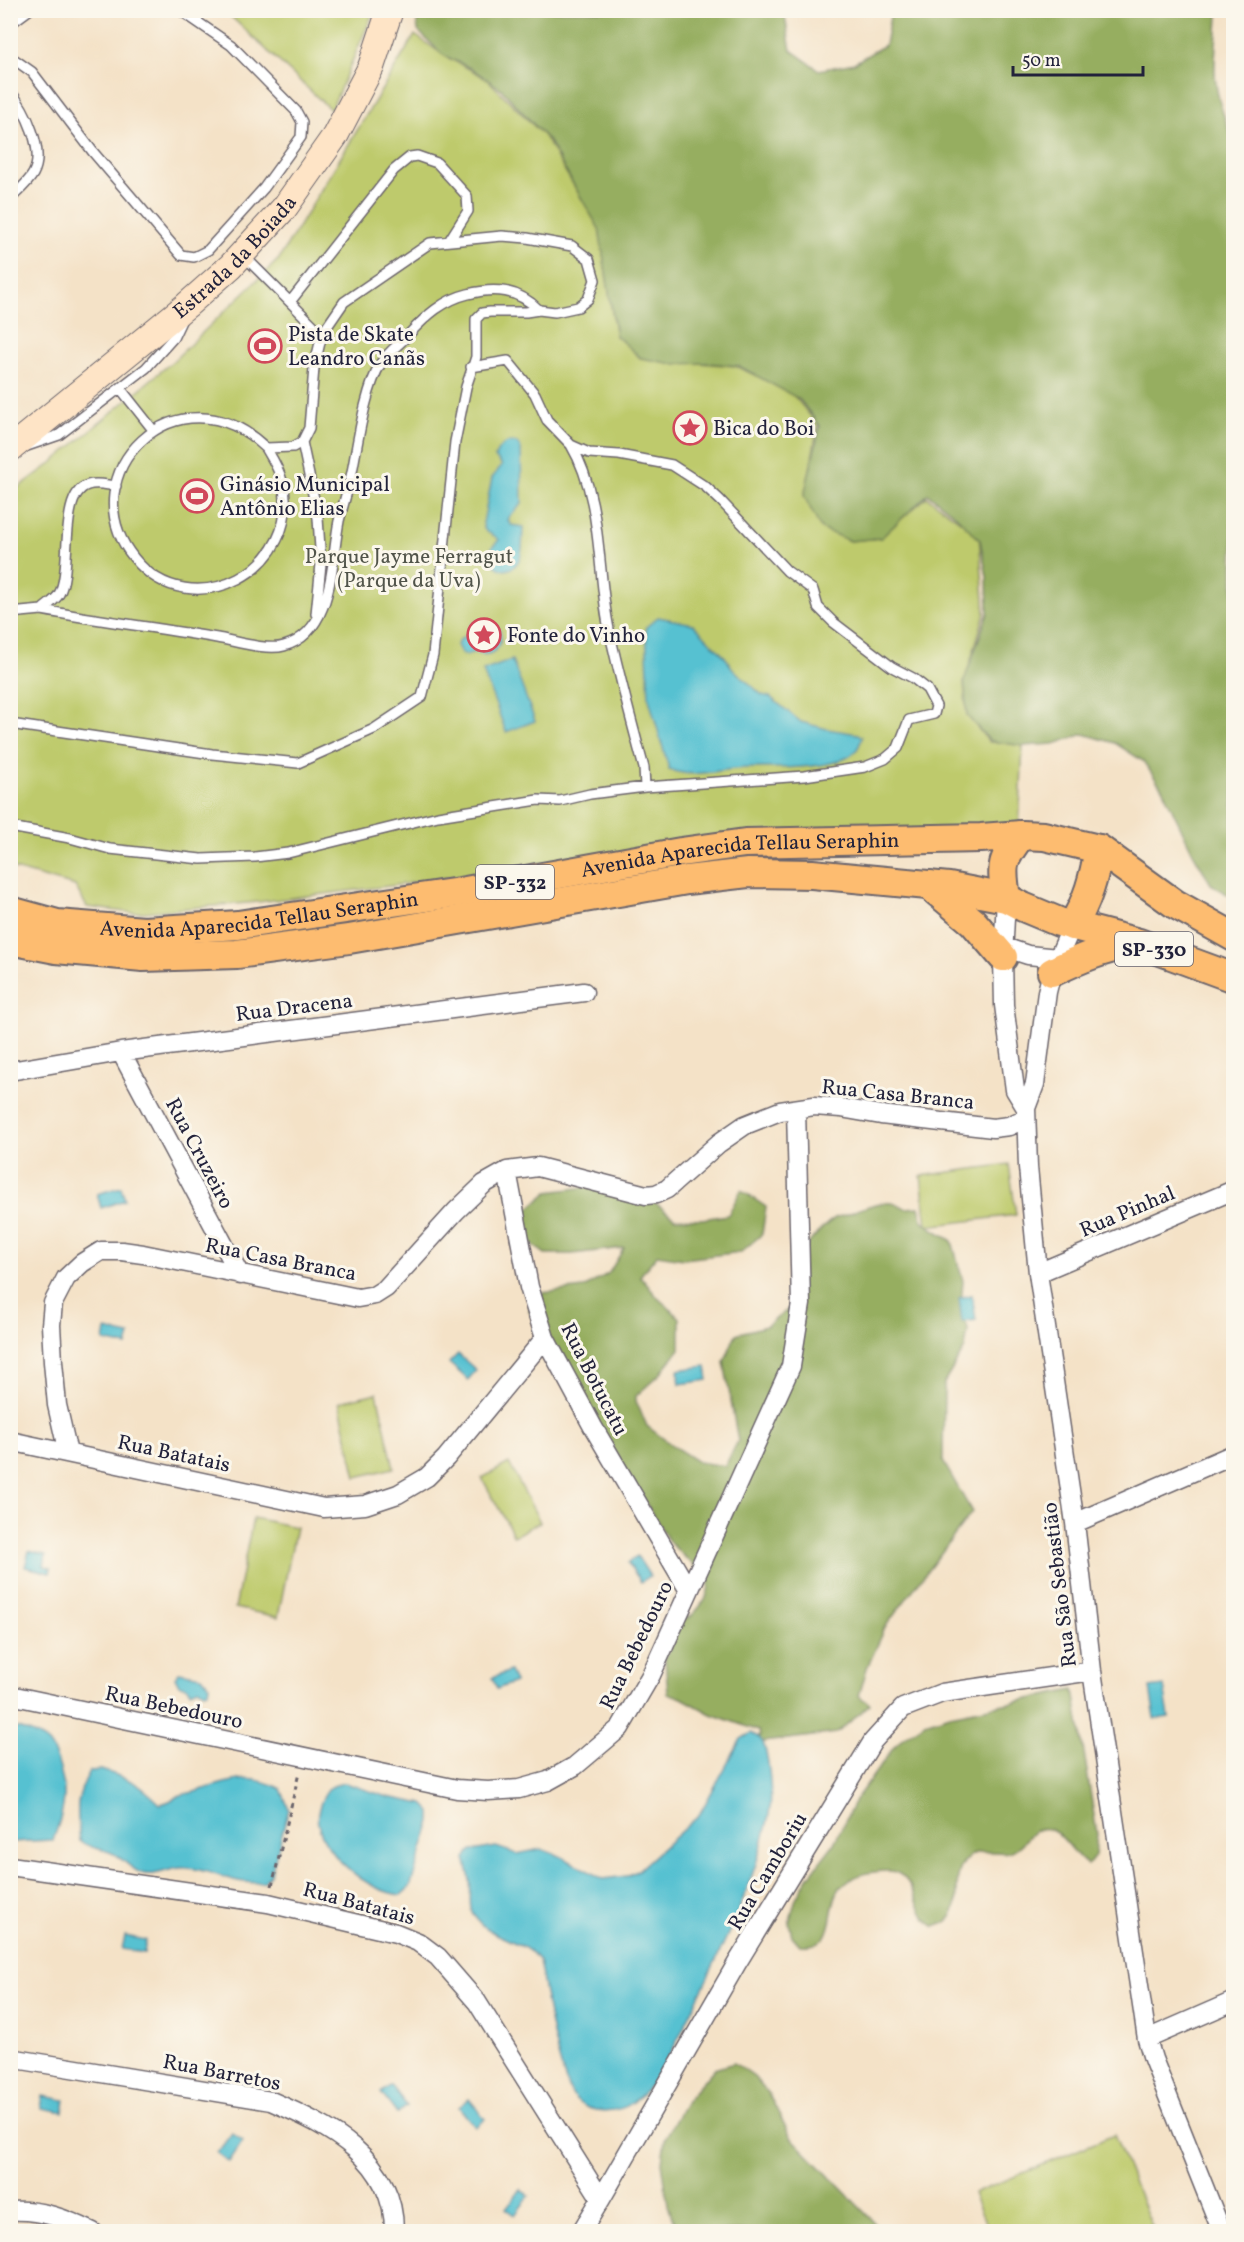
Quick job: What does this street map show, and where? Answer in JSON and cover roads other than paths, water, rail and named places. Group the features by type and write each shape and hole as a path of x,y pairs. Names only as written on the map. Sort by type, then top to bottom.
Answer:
{"main road":[{"name":"Estrada da Boiada","path":"10,450 187,305 242,254 285,207 335,136 371,67 390,10"},
{"name":"Avenida Aparecida Tellau Seraphin","path":"10,911 57,924 144,931 238,926 460,892 681,852 745,843 981,838 1021,835 1044,836 1099,849 1175,904 1233,937"},
{"path":"1006,898 1002,871 1005,856 1021,835"},
{"path":"1072,926 1086,902 1094,879 1099,849"},
{"name":"Avenida Aparecida Tellau Seraphin","path":"10,940 56,949 143,957 237,954 349,939 687,880 748,873 812,874 929,885 1006,898 1072,926 1138,943 1233,978"},
{"path":"929,885 973,922 1003,952"},
{"path":"1055,965 1112,947 1138,943"}],"street":[{"path":"1006,898 1003,952 1004,1005 1014,1090 1026,1113"},
{"name":"Rua São Sebastião","path":"1072,926 1055,965 1045,1005 1035,1084 1026,1113 1028,1167 1038,1273 1076,1523 1092,1671 1147,2039 1153,2060 1222,2232"},
{"path":"1003,952 1028,956 1055,965"},
{"name":"Rua Dracena","path":"10,1071 121,1052 584,992"},
{"name":"Rua Cruzeiro","path":"121,1052 240,1275"},
{"name":"Rua Casa Branca","path":"68,1453 57,1405 51,1325 53,1303 66,1278 82,1263 101,1251 122,1251 358,1298 375,1294 386,1288 456,1211 484,1184 507,1171 538,1167 646,1195 656,1194 667,1189 719,1143 746,1125 780,1111 814,1106 841,1108 993,1128 1009,1126 1026,1113"},
{"name":"Rua Bebedouro","path":"10,1695 457,1789 488,1791 519,1789 548,1780 575,1766 620,1728 651,1675 790,1366 801,1304 796,1108"},
{"name":"Rua Botucatu","path":"507,1171 529,1287 545,1338 593,1427 688,1589"},
{"name":"Rua Pinhal","path":"1038,1273 1233,1190"},
{"name":"Rua Batatais","path":"10,1441 324,1508 365,1505 398,1494 427,1477 446,1458 545,1338"},
{"path":"1076,1523 1233,1454"},
{"name":"Rua Camboriu","path":"580,2232 737,1964 873,1741 903,1708 942,1693 1092,1671"},
{"name":"Rua Batatais","path":"10,1866 268,1903 396,1933 418,1942 438,1957 477,2002 601,2199"},
{"path":"1147,2039 1233,2001"},
{"name":"Rua Barretos","path":"10,2058 271,2101 308,2117 366,2157 384,2183 394,2216 394,2232"},
{"path":"10,2211 29,2210 65,2218 93,2232"}],"lane":[{"path":"10,24 29,10"},
{"path":"10,60 15,60 32,72 93,152 181,255 194,257 208,250 264,188 301,137 302,122 296,111 231,45 180,10"},
{"path":"10,91 18,101 38,144 34,174 10,199"},
{"path":"290,302 394,170 410,157 417,156 437,162 467,196 468,211 448,241"},
{"path":"10,724 212,754 298,763 374,729 422,697 433,655 455,442 471,367 476,357 476,319 482,313 567,310 578,307 588,299 595,280 589,259 572,246 502,236 430,243 344,302 322,334 314,368 309,428 302,441 294,447 266,448"},
{"path":"242,254 322,334"},
{"path":"10,614 42,610 273,646 284,646 301,637 315,624 330,586 339,522 351,477 363,415 381,364 420,322 440,306 463,295 489,289 501,289 523,297 538,310"},
{"path":"10,450 59,435 146,368 173,338 187,305"},
{"path":"471,367 508,361 535,394 547,420 571,446 588,479 597,528 609,632 644,768 645,787"},
{"path":"120,388 154,431"},
{"path":"198,417 217,419 235,425 252,435 266,448 275,463 284,489 284,516 280,533 272,549 247,575 214,588 178,587 147,571 134,558 123,542 116,524 114,505 116,486 122,467 131,451 145,437 179,420 198,417"},
{"path":"302,441 318,528 321,564 315,624"},
{"path":"10,827 70,838 110,849 201,859 288,853 438,816 538,800 560,801 590,794 645,787 804,777 865,767 885,759 898,747 909,720 934,714 936,706 927,689 913,678 892,668 833,622 819,607 813,590 787,571 706,487 672,465 619,455 590,453 571,446"},
{"path":"42,610 59,594 66,560 70,508 78,493 85,485 94,483 116,486"}],"water":[{"path":"517,443 521,449 522,504 508,520 511,525 523,527 523,541 516,565 504,570 496,566 491,558 492,547 499,540 486,532 483,523 492,478 502,465 495,457 496,454 503,445"},
{"path":"658,617 693,624 726,658 732,668 762,695 770,697 801,722 858,734 862,737 859,746 849,757 831,763 808,766 738,768 698,774 669,769 649,699 646,627"},
{"name":"Fonte do Vinho","path":"484,619 493,622 498,628 501,635 497,649 483,655 474,652 467,655 461,653 457,645 459,640 466,636 472,624"},
{"path":"512,660 535,721 506,732 483,671"},
{"path":"121,1187 125,1200 101,1208 97,1194"},
{"path":"972,1295 976,1320 962,1322 959,1298"},
{"path":"106,1330 130,1335 127,1346 104,1341"},
{"path":"458,1354 476,1370 468,1380 449,1363"},
{"path":"706,1366 708,1380 680,1384 678,1370"},
{"path":"29,1551 46,1555 44,1566 51,1568 50,1573 25,1567"},
{"path":"637,1556 650,1576 641,1582 628,1563"},
{"path":"510,1671 515,1682 497,1689 492,1678"},
{"path":"179,1672 202,1676 209,1685 208,1691 205,1692 198,1688 190,1691 186,1686 179,1685 175,1677"},
{"path":"1164,1686 1169,1717 1155,1719 1150,1688"},
{"path":"18,1728 45,1740 55,1755 60,1769 64,1798 63,1809 53,1840 11,1842 11,1729"},
{"path":"751,1733 761,1740 764,1747 771,1802 758,1857 739,1908 676,2043 651,2084 632,2103 619,2109 604,2111 589,2108 577,2101 564,2075 553,2035 539,1961 525,1948 490,1930 475,1917 470,1904 470,1881 465,1858 472,1851 496,1847 517,1854 541,1849 562,1857 603,1879 627,1876 637,1871 699,1815 741,1739"},
{"path":"101,1770 133,1782 160,1804 181,1795 242,1780 261,1781 281,1789 289,1809 271,1873 264,1882 253,1883 187,1868 147,1874 137,1871 114,1854 84,1844 80,1841 79,1798 90,1771"},
{"path":"345,1783 388,1797 423,1804 431,1812 431,1822 410,1887 401,1895 375,1887 350,1870 329,1848 322,1835 317,1817 325,1793 336,1785"},
{"path":"125,1936 146,1940 144,1953 122,1949"},
{"path":"391,2085 407,2106 397,2114 381,2093"},
{"path":"43,2096 65,2100 63,2112 41,2108"},
{"path":"469,2099 485,2119 475,2127 459,2107"},
{"path":"232,2133 243,2141 229,2162 217,2153"},
{"path":"521,2189 529,2196 515,2215 506,2208"}],"place":[{"name":"Pista de Skate Leandro Canãs","path":"265,346"},
{"name":"Bica do Boi","path":"690,428"},
{"name":"Ginásio Municipal Antônio Elias","path":"197,496"},
{"name":"Fonte do Vinho","path":"484,635"}],"park label":[{"name":"Parque Jayme Ferragut (Parque da Uva)","path":"409,568"}]}
